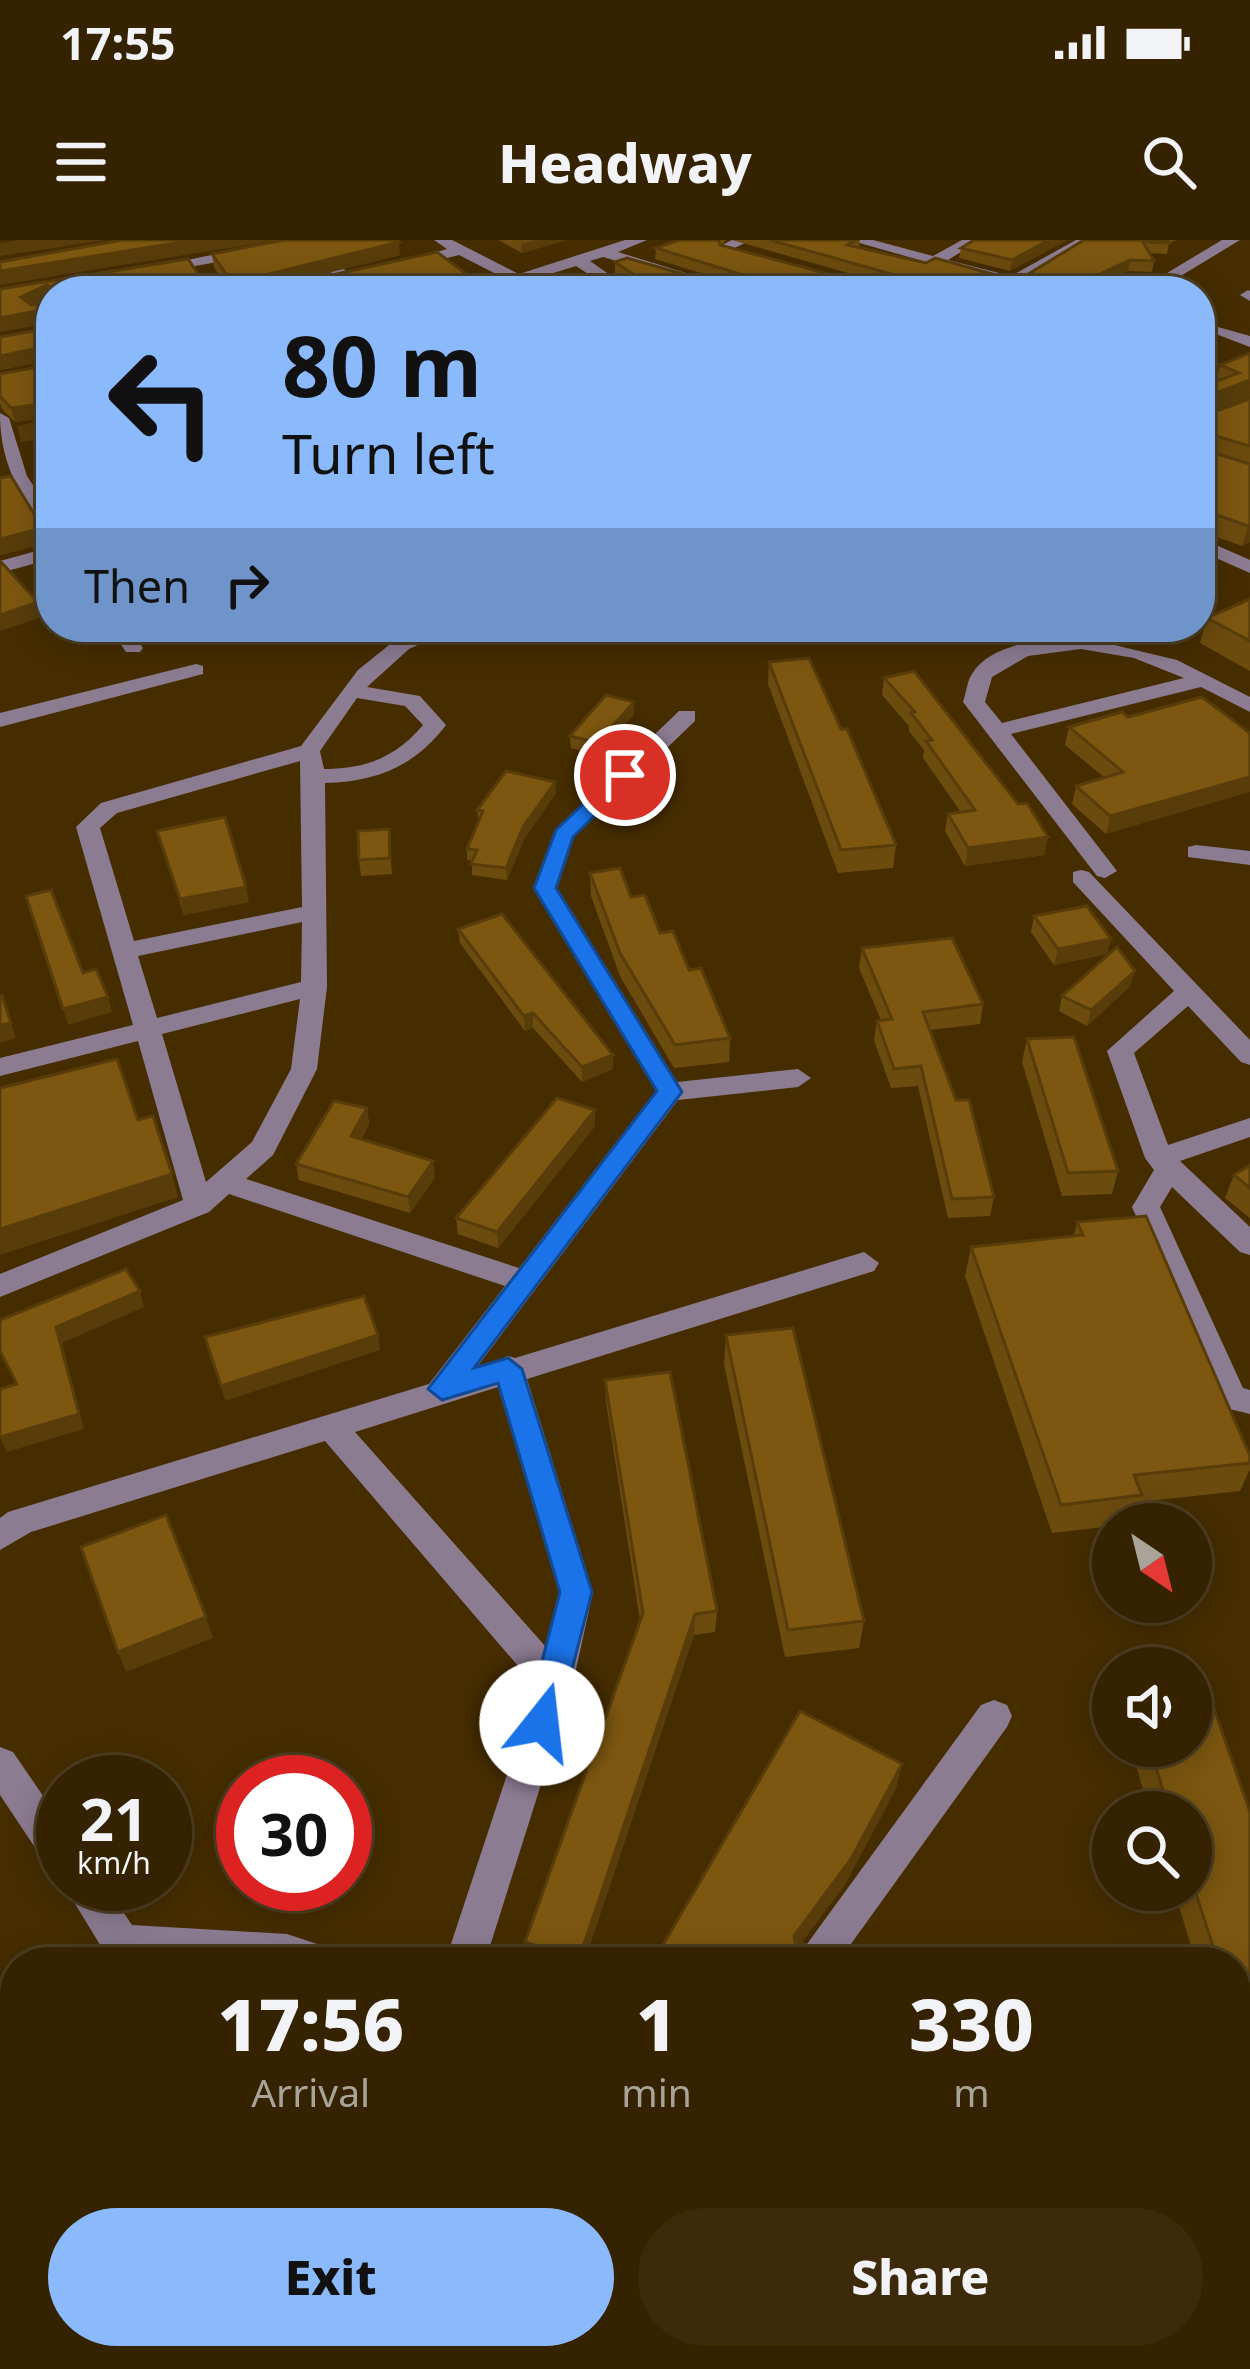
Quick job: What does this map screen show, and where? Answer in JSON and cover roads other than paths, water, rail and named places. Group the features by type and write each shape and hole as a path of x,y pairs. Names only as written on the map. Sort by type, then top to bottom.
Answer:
{"street":[{"path":"441,240 508,276"},
{"path":"481,240 502,252 484,265"},
{"path":"530,276 640,240"},
{"path":"856,240 992,276"},
{"path":"934,261 973,240"},
{"path":"1021,276 1087,240"},
{"path":"1171,276 1233,240"},
{"path":"131,272 196,261 265,257 295,243 347,276"},
{"path":"673,273 726,248 746,247"},
{"path":"386,268 416,254 459,250"},
{"path":"605,253 684,276"},
{"path":"196,261 207,276"},
{"path":"579,261 602,276"},
{"path":"353,276 368,272"},
{"path":"1215,328 1250,342"},
{"path":"28,430 3,426 9,478 36,510"},
{"path":"1215,551 1250,567"},
{"path":"0,567 36,558"},
{"path":"129,642 133,648"},
{"path":"0,1286 199,1205 262,1148 304,1069 314,987 312,764 351,691 384,655 413,642"},
{"path":"1250,706 1208,679 1136,651 1071,644 1021,651 982,674 974,702 1093,874 1190,992 1250,1056"},
{"path":"0,720 196,670"},
{"path":"994,732 1208,679"},
{"path":"199,1205 88,827 110,808 312,764 359,777 388,770 416,750 435,725 412,701 351,691"},
{"path":"670,1092 545,888 563,835 687,716"},
{"path":"1196,852 1250,858"},
{"path":"124,951 315,912"},
{"path":"0,1067 314,987"},
{"path":"1190,992 1120,1051 1164,1163 1250,1244"},
{"path":"442,1389 670,1092 798,1078"},
{"path":"1250,1127 1164,1163 1146,1207 1232,1398 1250,1402"},
{"path":"224,1181 528,1282"},
{"path":"7,1526 864,1262"},
{"path":"470,1947 555,1683 576,1592 508,1369"},
{"path":"329,1424 555,1683"},
{"path":"825,1947 994,1716"},
{"path":"0,1764 36,1817"},
{"path":"97,1911 118,1947"}]}
